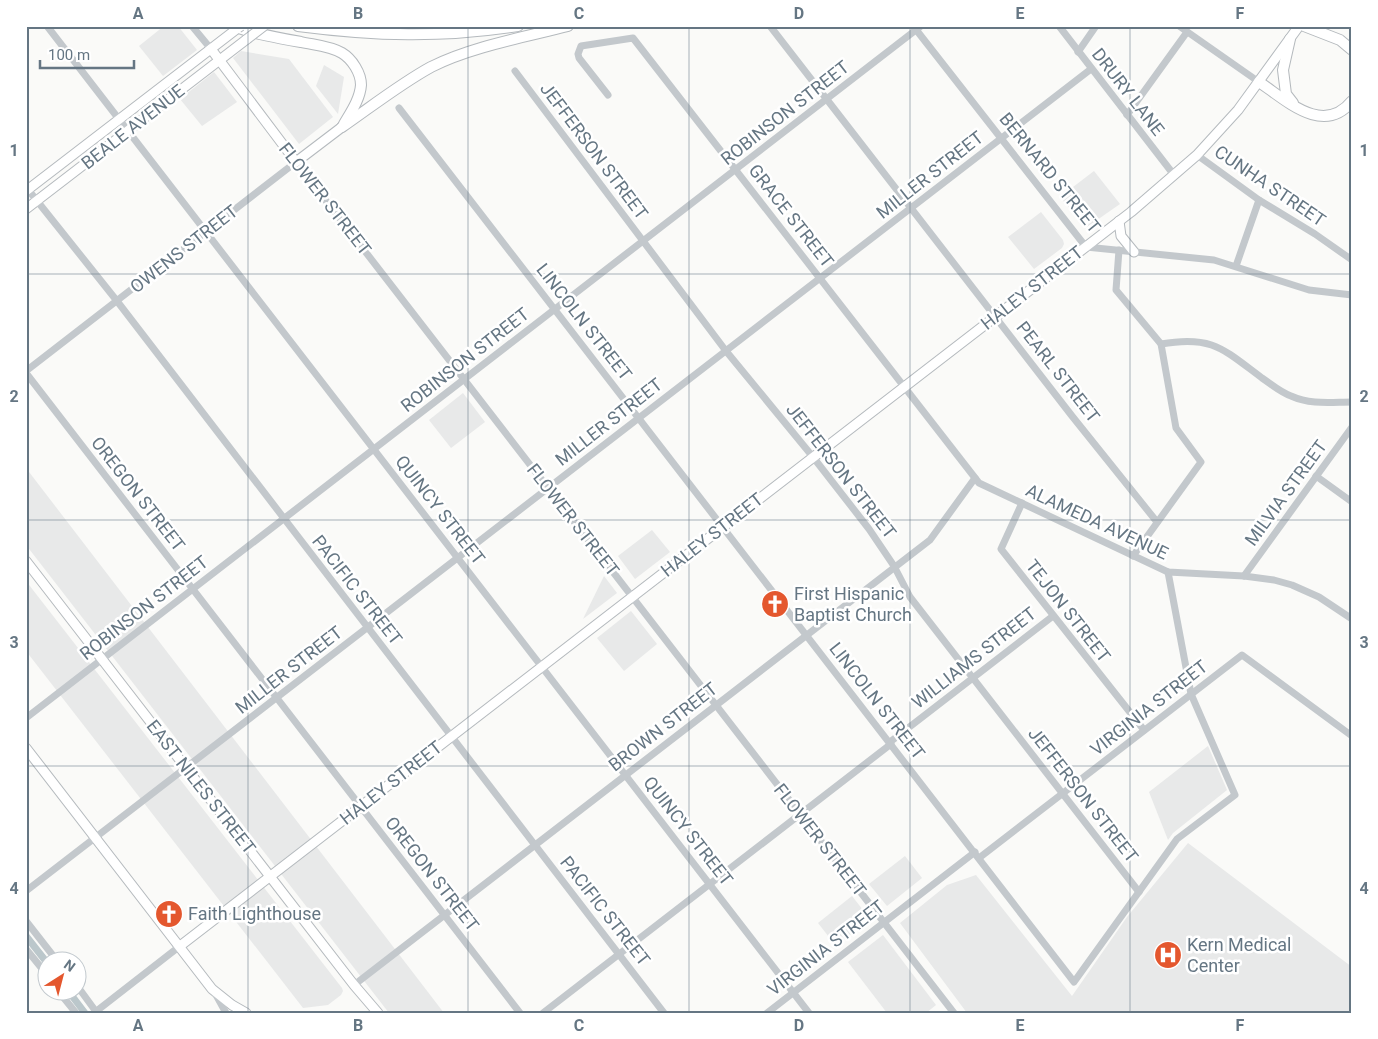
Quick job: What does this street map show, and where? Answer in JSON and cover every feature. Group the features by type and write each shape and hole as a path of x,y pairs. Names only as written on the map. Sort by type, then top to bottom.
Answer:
{"highway":[{"path":"298,26 341,32 403,36 466,33 518,26"},
{"path":"342,127 402,84 432,66 484,48 568,26"},
{"path":"1304,26 1340,40 1352,50"},
{"path":"237,27 271,37 330,48 341,52 349,58 359,73 361,84 355,105 342,127"},
{"path":"1290,39 1283,70 1284,83 1286,94 1299,109"},
{"path":"1259,82 1299,109 1317,116 1326,116 1342,110 1352,101"}],"main road":[{"name":"BEALE AVENUE","path":"26,209 264,26"},
{"name":"HALEY STREET","path":"180,946 1119,222 1197,155 1238,110 1299,26"},
{"name":"BEALE AVENUE","path":"27,189 211,50 237,27"},
{"name":"FLOWER STREET","path":"211,50 296,162"},
{"name":"OWENS STREET","path":"296,162 342,127"},
{"path":"1119,222 1121,236 1134,252"},
{"name":"EAST NILES STREET","path":"26,561 354,985 378,1013"},
{"path":"26,748 212,989 232,1005 246,1013"}],"street":[{"name":"QUINCY STREET","path":"47,26 809,1013"},
{"name":"FLOWER STREET","path":"192,26 211,50"},
{"name":"PEARL STREET","path":"770,26 1072,416 1157,522"},
{"name":"DRURY LANE","path":"1059,26 1174,175"},
{"path":"1078,52 1096,26"},
{"path":"1179,26 1259,82"},
{"name":"ROBINSON STREET","path":"26,718 826,100 917,27"},
{"name":"BERNARD STREET","path":"917,27 1086,247 1214,260 1309,290 1352,295"},
{"path":"1127,115 1187,32"},
{"name":"GRACE STREET","path":"608,95 579,58 579,49 581,46 633,38 975,478"},
{"name":"MILLER STREET","path":"26,892 1091,68"},
{"name":"JEFFERSON STREET","path":"515,71 726,351 869,529 894,566 910,597 1139,892"},
{"name":"LINCOLN STREET","path":"399,108 1074,982 1139,892"},
{"name":"CUNHA STREET","path":"1197,155 1259,200 1315,234 1352,260"},
{"name":"FLOWER STREET","path":"296,162 954,1013"},
{"name":"OWENS STREET","path":"26,372 296,162"},
{"name":"PACIFIC STREET","path":"27,189 117,302 664,1013"},
{"path":"1236,266 1259,200"},
{"path":"1119,250 1116,290 1161,344 1176,428 1201,462 1133,556"},
{"path":"1161,344 1191,340 1210,344 1229,354 1290,396 1317,402 1352,402"},
{"name":"OREGON STREET","path":"26,372 520,1013"},
{"name":"MILVIA STREET","path":"1244,576 1352,427"},
{"path":"1316,476 1352,502"},
{"name":"ALAMEDA AVENUE","path":"975,478 979,483 1022,504 1168,572 1244,576 1274,580 1306,590 1352,619"},
{"name":"BROWN STREET","path":"354,985 930,540 975,478"},
{"name":"TEJON STREET","path":"1022,504 1001,549 1144,730"},
{"path":"1139,892 1178,839 1235,795 1191,694 1168,572"},
{"name":"WILLIAMS STREET","path":"543,1013 1053,616"},
{"name":"VIRGINIA STREET","path":"768,1013 884,923 1062,793 1242,655 1352,736"},
{"path":"26,921 50,952"},
{"name":"HALEY STREET","path":"96,1012 180,946"},
{"path":"26,949 38,964"},
{"path":"212,989 226,1013"},
{"path":"88,1001 96,1012"},
{"path":"67,1002 76,1013"}],"shaded area":[{"path":"164,26 178,26 197,50 163,76 139,46"},
{"path":"241,51 289,59 333,117 299,144 233,58"},
{"path":"324,65 344,77 338,114 316,86"},
{"path":"214,72 237,102 202,126 180,99"},
{"path":"1094,171 1120,204 1087,227 1060,197"},
{"path":"1041,212 1063,240 1064,244 1062,248 1034,269 1008,237"},
{"path":"463,393 485,422 451,448 429,420"},
{"path":"26,468 444,1013 389,1013 26,545"},
{"path":"652,530 670,552 635,579 618,556"},
{"path":"604,576 617,593 583,619"},
{"path":"26,581 342,988 341,995 328,1005 303,1008 26,651"},
{"path":"631,611 657,644 624,671 597,638"},
{"path":"1208,746 1227,790 1173,833 1168,840 1149,792"},
{"path":"1188,843 1352,967 1352,1013 967,1013 900,923 947,885 976,875 1072,996 1127,917"},
{"path":"905,856 922,878 887,906 869,884"},
{"path":"852,896 870,919 836,946 818,923"},
{"path":"883,935 936,1005 926,1013 887,1013 848,962"}],"waterway":[{"path":"26,936 39,952"},
{"path":"77,1002 85,1013"}],"place":[{"name":"First Hispanic Baptist Church","path":"775,604"},
{"name":"Faith Lighthouse","path":"169,914"},
{"name":"Kern Medical Center","path":"1168,955"}]}
